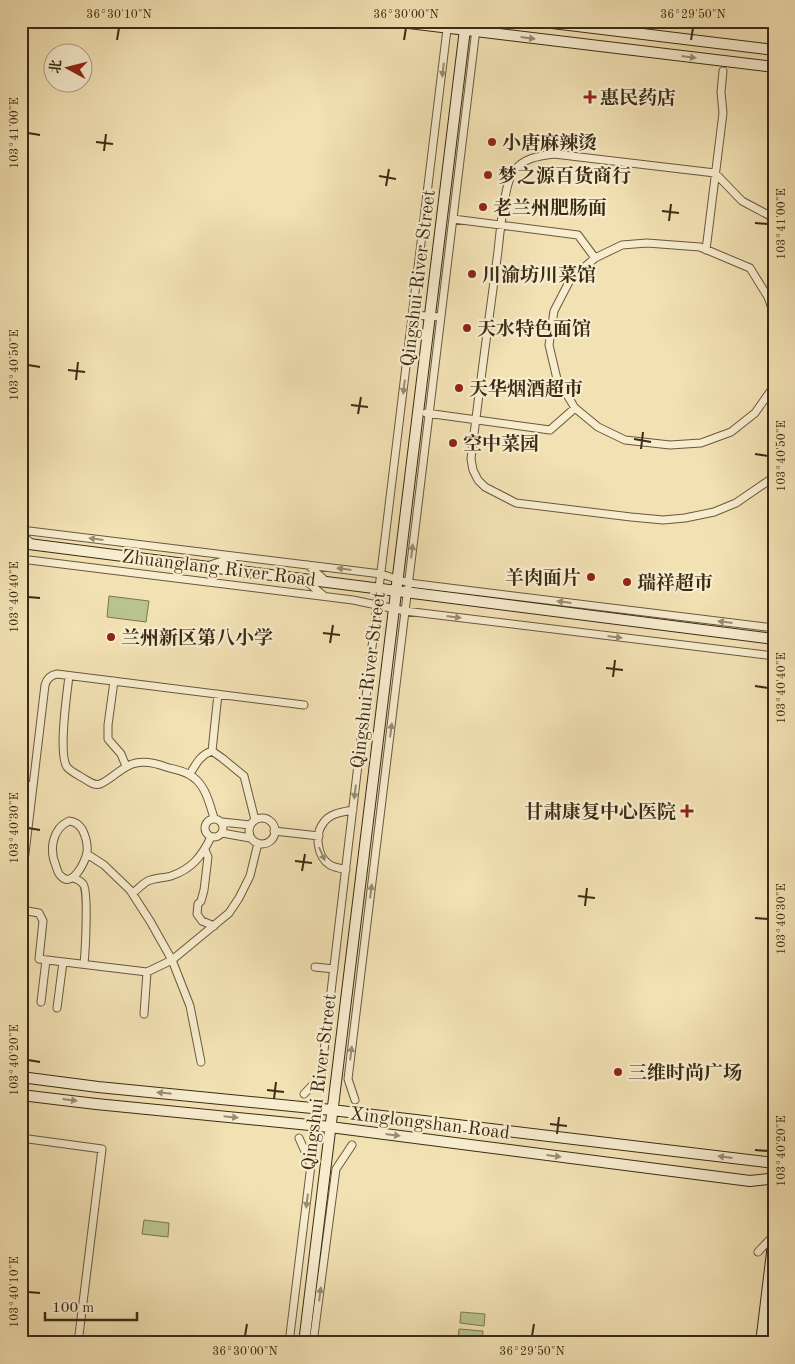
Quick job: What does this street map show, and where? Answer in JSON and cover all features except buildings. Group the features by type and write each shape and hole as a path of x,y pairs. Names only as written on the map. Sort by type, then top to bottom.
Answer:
{"street":[{"path":"392,21 477,26 774,68"},
{"path":"536,21 774,50"},
{"path":"304,1094 321,1076 448,25"},
{"name":"Qingshui River Street","path":"304,1343 465,26"},
{"path":"355,1100 348,1079 477,26"},
{"path":"706,250 724,113 720,92 723,71"},
{"path":"774,218 742,200 715,173 554,154 528,159 520,165 513,172 508,182 471,460 478,480 485,487 516,503 663,520 714,512 736,503 774,476"},
{"path":"453,219 578,235 595,258"},
{"path":"774,314 768,297 750,268 700,247 647,244 622,245 595,258 570,280 554,311 549,345 557,379 575,408 598,428 625,440 670,444 701,443 731,432 749,418 755,413 774,386"},
{"path":"413,314 441,318"},
{"path":"418,412 550,430 575,408"},
{"path":"21,530 381,574 397,579 408,588 774,639"},
{"path":"21,535 33,545"},
{"path":"21,543 396,590 408,588 774,628"},
{"name":"Zhuanglang River Road","path":"21,554 24,559 324,596 405,611 774,656"},
{"path":"208,566 238,556"},
{"path":"308,565 326,582"},
{"path":"304,579 324,596"},
{"path":"21,887 48,678 55,674 304,705"},
{"path":"69,676 63,747 67,767 93,784 100,784 126,766 137,762 160,765 190,774 203,787 214,818 222,822 253,822 261,818 273,824 274,831 271,840 258,844 250,838 222,833"},
{"path":"114,681 108,739 121,754 126,766"},
{"path":"212,751 218,694"},
{"path":"190,774 198,760 206,753 212,751"},
{"path":"212,751 244,776 253,822 249,831 250,838"},
{"path":"21,784 33,786"},
{"path":"346,870 332,866 324,861 319,850 319,836 324,822 332,815 353,810"},
{"path":"214,818 209,820 204,827 206,833 211,837 217,837 222,833 224,828 222,822"},
{"path":"73,878 87,854 85,834 79,825 72,821 65,824 55,838 52,856 61,876 65,879 73,878 84,884 86,889 84,964"},
{"path":"274,831 319,836"},
{"path":"133,893 148,881 172,876 198,860 211,837"},
{"path":"21,910 39,913 43,921 39,959 147,972 172,960 228,913 240,898 250,876 258,844"},
{"path":"205,850 208,857 204,890 201,901 198,904 197,914 202,921 214,926"},
{"path":"87,854 104,865 133,893 172,960 190,1006 200,1062"},
{"path":"41,1002 46,960"},
{"path":"57,1008 63,962"},
{"path":"315,967 334,969"},
{"path":"144,1014 147,972"},
{"name":"Xinglongshan Road","path":"21,1077 98,1087 332,1110 774,1163"},
{"name":"Xinglongshan Road","path":"21,1094 96,1104 330,1127 750,1181 774,1180"},
{"path":"21,1138 102,1148 78,1343"},
{"path":"289,1343 311,1165 299,1138"},
{"path":"314,1343 336,1169 352,1145"},
{"path":"758,1252 774,1235"},
{"path":"761,1343 774,1235"}],"green space":[{"path":"109,596 149,601 146,622 107,617"},
{"path":"144,1220 169,1223 168,1237 142,1234"},
{"path":"461,1312 485,1314 484,1326 460,1323"},
{"path":"459,1329 483,1331 482,1342 458,1340"}],"place":[{"name":"惠民药店","path":"590,97"},
{"name":"小唐麻辣烫","path":"492,142"},
{"name":"梦之源百货商行","path":"488,175"},
{"name":"老兰州肥肠面","path":"483,207"},
{"name":"川渝坊川菜馆","path":"472,274"},
{"name":"天水特色面馆","path":"467,328"},
{"name":"天华烟酒超市","path":"459,388"},
{"name":"空中菜园","path":"453,443"},
{"name":"羊肉面片","path":"591,577"},
{"name":"瑞祥超市","path":"627,582"},
{"name":"兰州新区第八小学","path":"111,637"},
{"name":"甘肃康复中心医院","path":"687,811"},
{"name":"三维时尚广场","path":"618,1072"}]}
